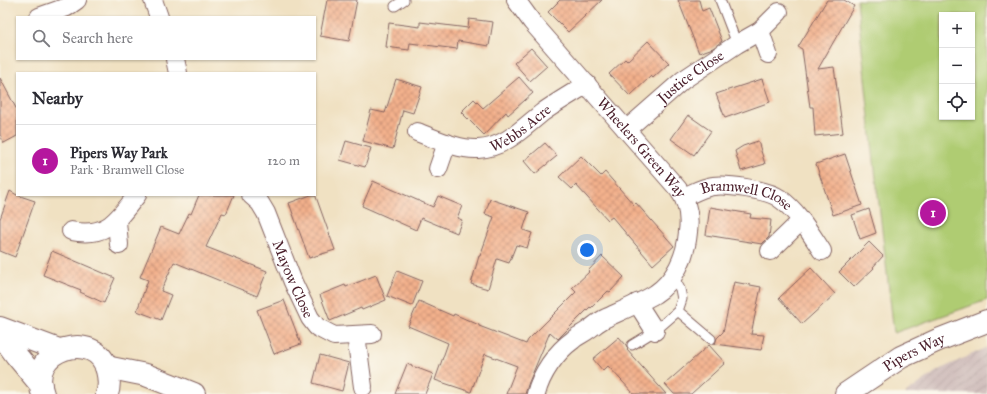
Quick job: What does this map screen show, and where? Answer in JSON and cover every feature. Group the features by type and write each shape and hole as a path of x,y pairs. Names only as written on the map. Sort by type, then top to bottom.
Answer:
{"street":[{"path":"42,16 67,7 77,0"},
{"path":"153,0 159,16"},
{"name":"Wheelers Green Way","path":"516,0 532,22 588,84 684,197 688,218 687,241 678,269 673,276 655,294 604,319 573,340 560,351 550,363 536,394"},
{"name":"Justice Close","path":"626,130 683,80 737,44 760,31 779,12"},
{"path":"760,31 768,54"},
{"path":"175,60 178,72"},
{"name":"Webbs Acre","path":"417,132 447,143 477,150 490,148 501,144 544,112 588,84"},
{"path":"438,169 447,143"},
{"name":"Bramwell Close","path":"684,197 712,186 727,185 778,197 801,221 822,252"},
{"path":"71,231 83,234 104,229 117,221 136,196"},
{"name":"Mayow Close","path":"252,196 260,203 266,213 293,282 310,318 318,327 334,336 364,335 363,387"},
{"path":"117,221 119,246"},
{"name":"Bramwell Close","path":"770,252 801,221"},
{"path":"637,303 655,332"},
{"name":"Pipers Way","path":"846,394 901,357 938,340 987,321"},
{"path":"0,328 59,350"},
{"path":"0,333 42,389"},
{"path":"42,389 40,379 43,368 52,355 59,350 70,347 81,347 92,351 100,357 106,367 109,378 107,394"},
{"path":"106,367 146,375 194,394"}],"lane":[{"path":"395,6 404,0"},
{"path":"720,0 737,44"},
{"path":"632,345 655,332 678,311 682,299 680,289 673,276"},
{"path":"678,311 711,339"}],"shaded area":[{"path":"987,347 987,394 905,394 937,371"}],"green space":[{"path":"857,0 987,0 987,300 894,333"}],"building":[{"path":"327,0 357,0 349,41 320,36"},
{"path":"560,0 602,0 568,32 548,12"},
{"path":"678,0 699,0 702,11 709,8 722,41 713,48 699,53"},
{"path":"827,0 844,0 854,6 818,69 834,67 843,133 815,136 813,107 810,107 802,49 798,47"},
{"path":"469,19 493,22 489,46 458,41 457,49 410,43 409,50 386,47 389,23 420,27 420,22 468,28"},
{"path":"648,41 669,63 653,78 651,76 630,96 609,74 625,59 627,61"},
{"path":"531,48 547,66 530,81 514,63"},
{"path":"519,77 533,93 508,115 506,112 484,135 461,112 474,99 483,108"},
{"path":"0,78 16,108 16,137 4,143 0,135"},
{"path":"396,79 422,87 413,113 403,110 393,149 363,141 371,110 385,113"},
{"path":"762,79 770,102 725,118 716,94"},
{"path":"688,115 711,131 694,155 671,139"},
{"path":"346,141 371,148 365,167 340,160"},
{"path":"758,141 765,164 741,171 735,151 743,146"},
{"path":"545,143 557,156 535,174 524,161"},
{"path":"845,154 862,205 833,215 816,164"},
{"path":"581,156 601,176 605,172 634,205 636,203 674,246 653,265 612,217 608,220 576,185 572,189 559,177"},
{"path":"373,181 433,207 438,196 462,206 457,218 462,220 457,233 421,218 416,230 362,206"},
{"path":"10,191 16,194 16,196 35,201 15,257 0,251 0,219"},
{"path":"199,196 234,196 226,214 222,213 206,247 267,271 257,296 174,262 161,291 171,295 161,320 137,311 148,280 140,277 161,227 179,234 189,213 191,214"},
{"path":"308,196 316,196 335,250 309,258 289,203"},
{"path":"490,199 529,212 523,230 532,233 527,248 516,245 509,263 497,259 488,289 471,284 479,256 494,217 485,214"},
{"path":"710,207 751,214 750,218 771,220 769,237 762,244 706,235"},
{"path":"869,209 876,233 860,239 852,215"},
{"path":"869,242 883,256 873,267 874,268 854,287 839,272"},
{"path":"52,251 115,278 104,303 80,292 81,290 43,275"},
{"path":"602,256 624,277 610,292 608,291 591,308 590,307 558,339 550,332 525,394 506,394 517,366 485,354 471,392 435,380 448,343 408,326 419,301 453,316 454,314 479,326 526,344 528,340 576,292 572,288 589,272 588,271"},
{"path":"811,268 835,294 802,324 779,298"},
{"path":"397,271 422,281 412,306 387,296"},
{"path":"376,275 386,300 362,310 361,308 330,321 320,295 345,285 346,287"},
{"path":"734,282 761,287 751,334 764,335 761,350 715,344 717,338 723,332"},
{"path":"284,300 301,344 274,354 257,310"},
{"path":"619,337 626,345 627,350 666,394 634,394 608,366 603,371 593,359"},
{"path":"709,345 725,363 691,394 674,394 665,384"},
{"path":"320,355 349,363 342,391 313,383"},
{"path":"407,364 433,374 425,394 395,394"}],"place":[{"name":"Pipers Way Park","path":"933,213"}]}
